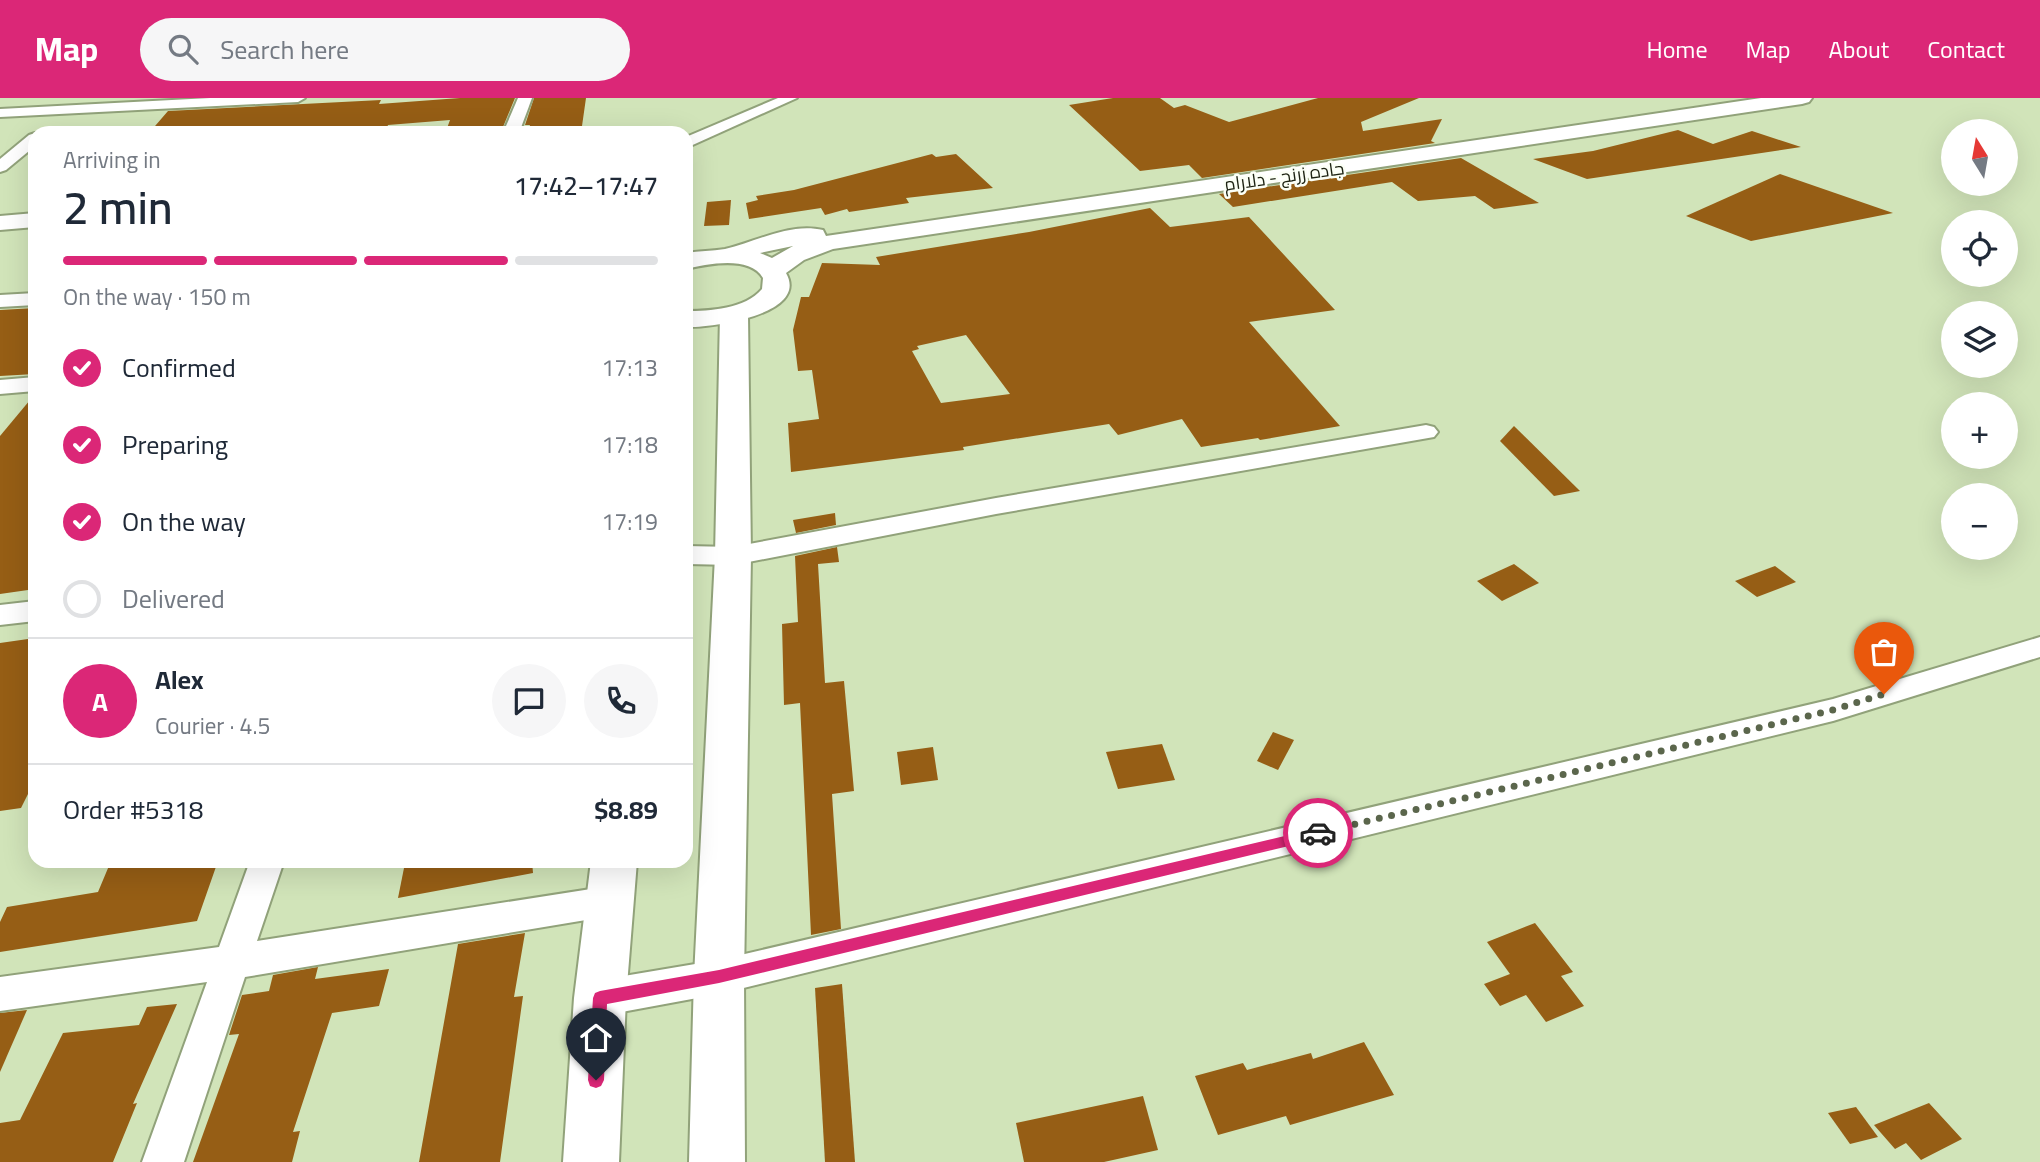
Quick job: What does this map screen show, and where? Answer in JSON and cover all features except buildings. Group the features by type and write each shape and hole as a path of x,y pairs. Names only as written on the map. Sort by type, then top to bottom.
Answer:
{"main road":[{"name":"جاده زرنج - دلارام","path":"724,256 784,239 1733,98"},
{"name":"جاده زرنج - دلارام","path":"773,271 784,260 800,251 834,242 1752,101 1802,98"},
{"path":"0,212 28,210"},
{"path":"0,223 28,221"},
{"path":"693,248 763,263 773,271 777,280 775,290 766,299 734,315 693,319"},
{"path":"693,260 724,256"},
{"path":"718,1162 719,976 733,556 734,315"},
{"path":"591,1162 600,998 612,881"}],"street":[{"path":"49,126 82,98"},
{"path":"0,113 298,98"},
{"path":"514,126 525,98"},
{"path":"693,139 740,111 790,98"},
{"path":"0,167 28,144"},
{"path":"0,301 28,299"},
{"path":"0,387 28,385"},
{"path":"693,555 733,556 1426,432"},
{"path":"0,615 28,612"},
{"path":"600,998 719,976 1833,710 2040,647"},
{"path":"163,1162 265,868"},
{"path":"0,994 233,962 612,881"}],"way so far":[{"path":"1318,833 1833,710 1884,694"}],"route":[{"path":"596,1080 600,998 719,976 1318,833"}]}
